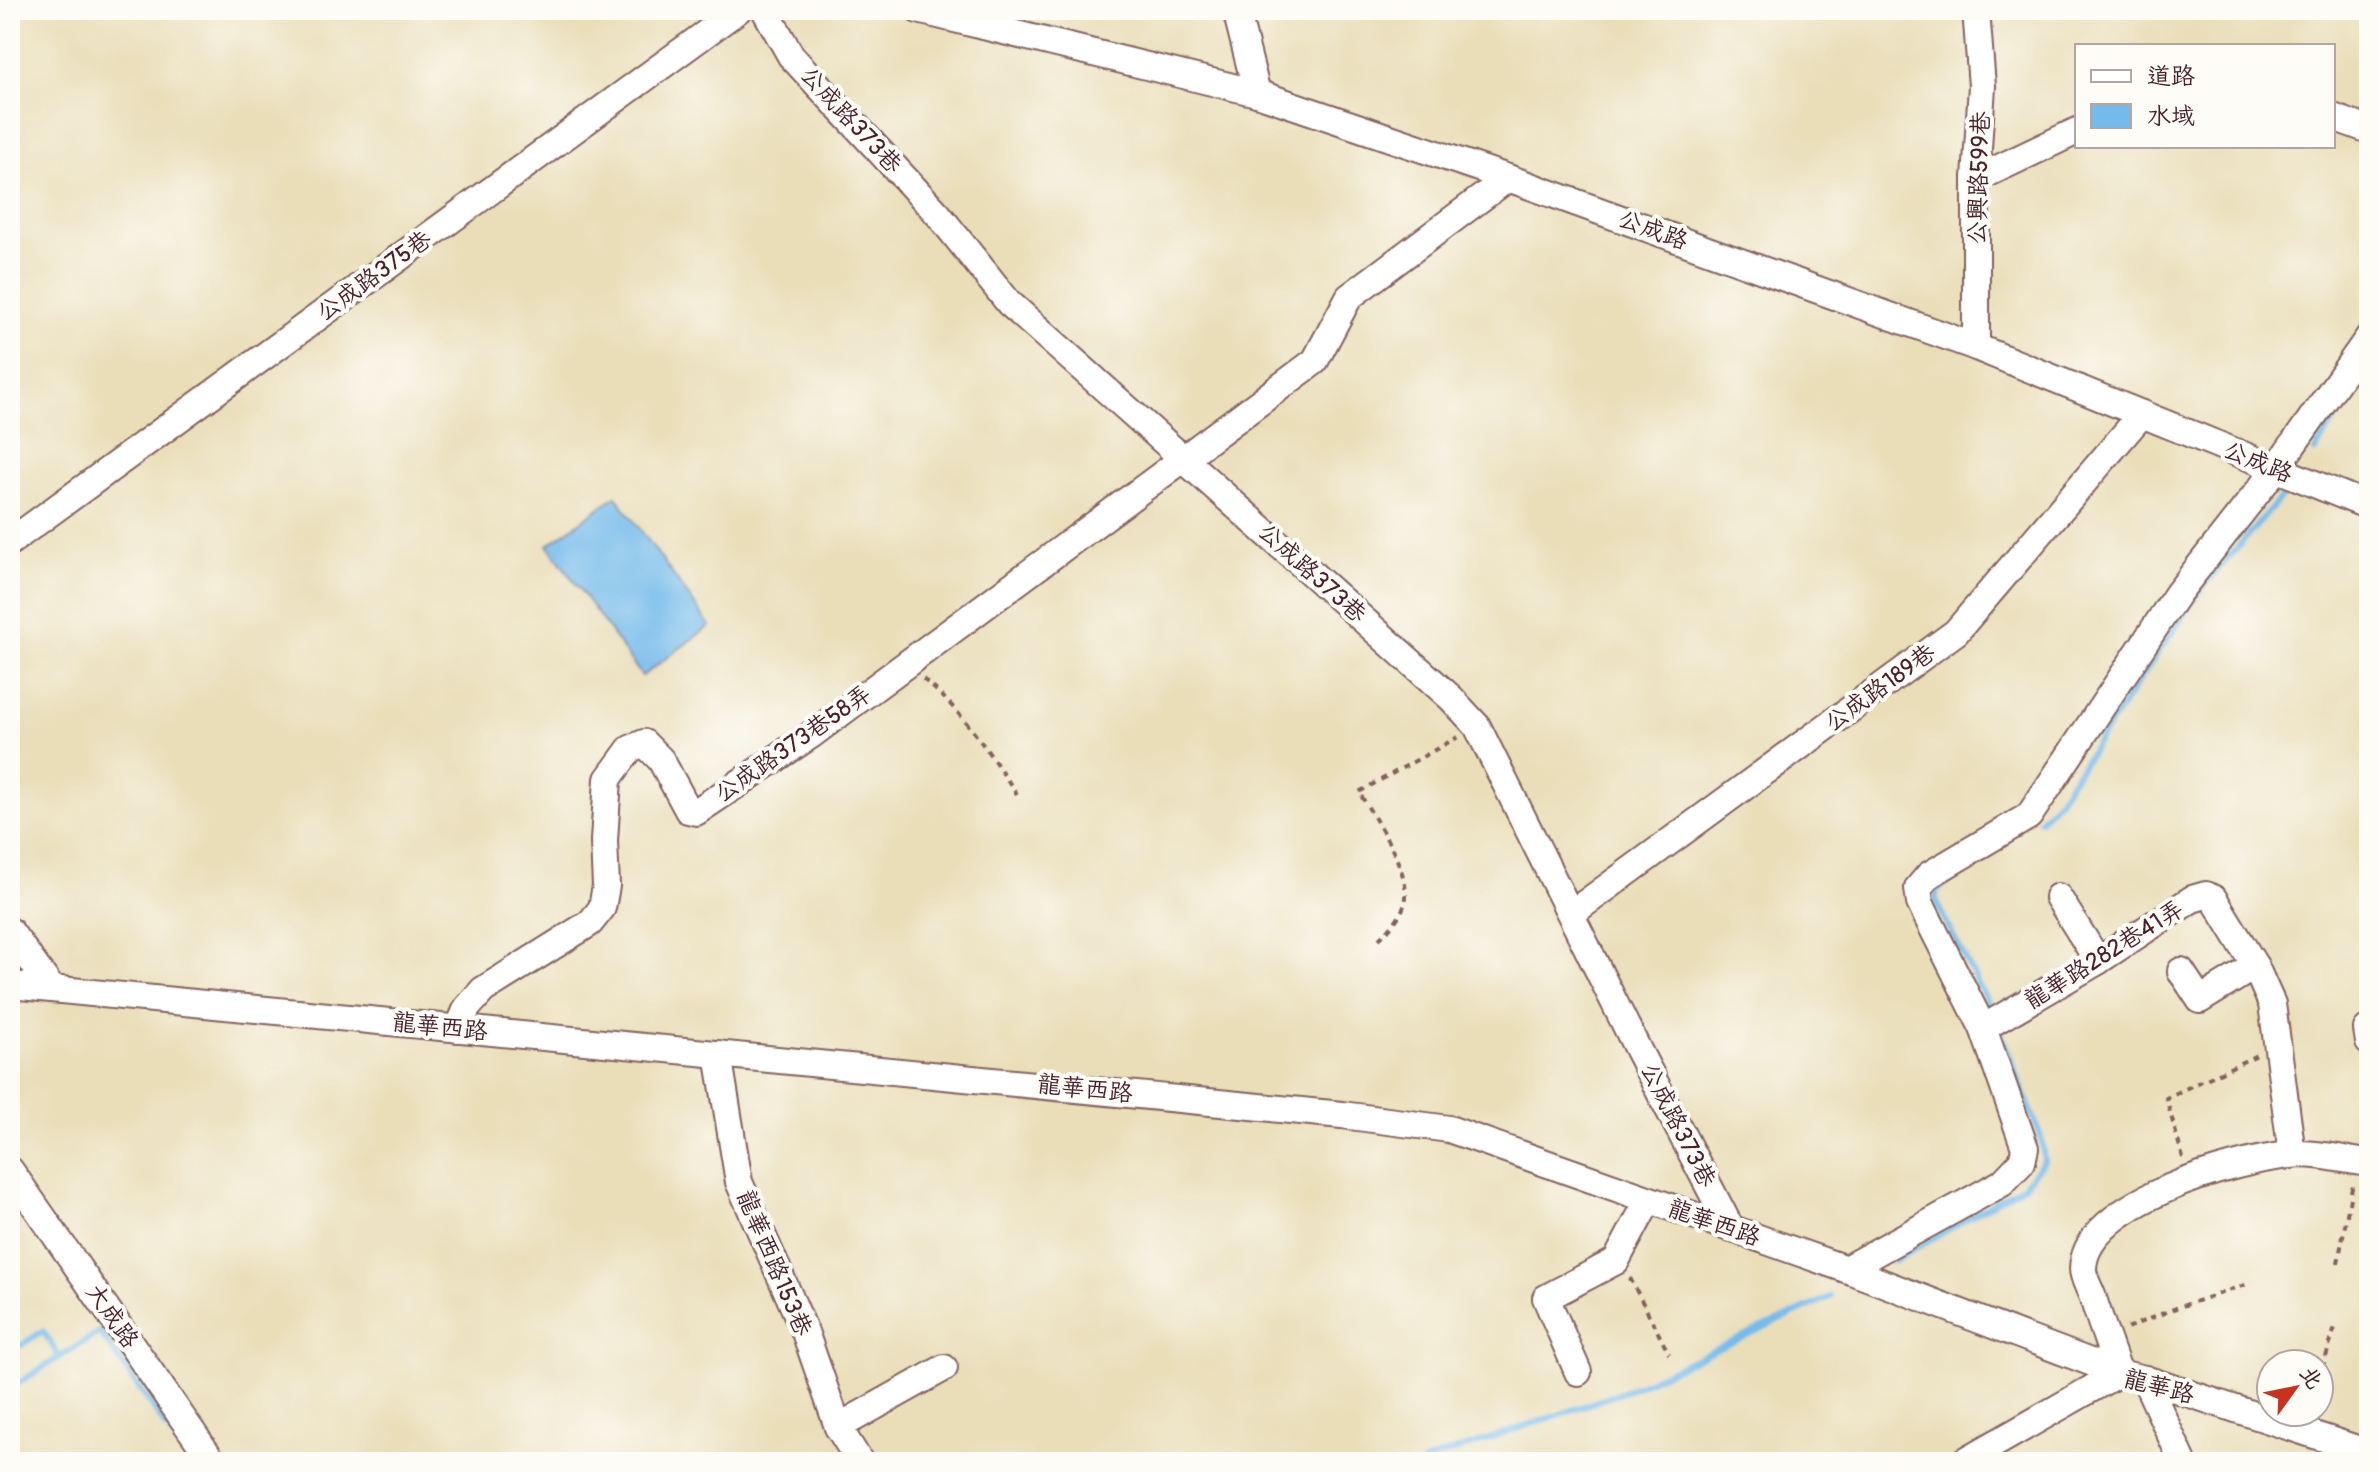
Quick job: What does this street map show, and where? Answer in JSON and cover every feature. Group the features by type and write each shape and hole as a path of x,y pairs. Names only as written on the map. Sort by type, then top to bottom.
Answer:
{"street":[{"name":"公成路375巷","path":"10,542 738,10"},
{"name":"公成路373巷","path":"765,10 791,56 938,214 1009,303 1451,698 1477,726 1731,1229"},
{"name":"公成路","path":"918,10 1257,93 1508,178 1976,347 2369,506"},
{"path":"1236,10 1257,93"},
{"name":"公興路599巷","path":"1976,10 1982,86 1976,179 1976,347"},
{"path":"2335,118 2369,130"},
{"path":"1976,179 2075,132"},
{"name":"公成路373巷58弄","path":"458,1029 467,1008 483,990 590,923 602,908 606,886 604,841 608,779 630,749 644,743 661,760 688,810 696,812 811,735 1315,361 1349,297 1508,178"},
{"path":"1846,1269 2002,1183 2022,1162 2025,1148 1994,1022 1920,903 1918,888 1929,875 2029,816 2178,593 2275,470 2369,337"},
{"name":"公成路189巷","path":"1572,913 1956,632 2142,414"},
{"name":"龍華路282巷41弄","path":"1994,1022 2098,961 2192,899 2206,895 2214,899 2255,966 2272,1004 2292,1154"},
{"path":"2058,897 2098,961"},
{"path":"10,931 52,989"},
{"path":"2181,971 2200,1000 2255,966"},
{"name":"龍華西路","path":"10,985 1342,1115 1449,1129 1846,1269 2119,1373"},
{"name":"龍華西路153巷","path":"718,1054 739,1182 805,1332 838,1427 860,1462"},
{"path":"2119,1373 2083,1271 2087,1250 2101,1231 2118,1216 2168,1186 2247,1162 2292,1154 2363,1162"},
{"name":"大成路","path":"10,1170 213,1462"},
{"path":"1578,1372 1546,1298 1616,1261 1648,1201"},
{"path":"838,1427 944,1368"},
{"name":"龍華路","path":"1963,1462 2119,1373 2369,1453"},
{"path":"2145,1379 2183,1462"}],"path":[{"path":"905,665 947,698 1017,794"},
{"path":"1379,939 1390,929 1406,900 1405,880 1359,792 1477,726"},
{"path":"2189,1180 2166,1098 2263,1052"},
{"path":"2338,1263 2363,1162"},
{"path":"1618,1256 1669,1354"},
{"path":"2106,1336 2248,1284"},
{"path":"2329,1348 2336,1324"}],"water":[{"path":"616,496 710,626 642,676 548,545"}],"waterway":[{"path":"2315,451 2369,366"},
{"path":"2040,820 2057,802 2202,588 2284,494"},
{"path":"1970,865 1936,891 1936,902 1994,1015"},
{"path":"1895,1261 2024,1185 2044,1161 2041,1137 1998,1025"},
{"path":"1423,1462 1626,1391 1830,1297"},
{"path":"10,1352 43,1331 59,1357"},
{"path":"10,1388 100,1332 191,1462"}]}
